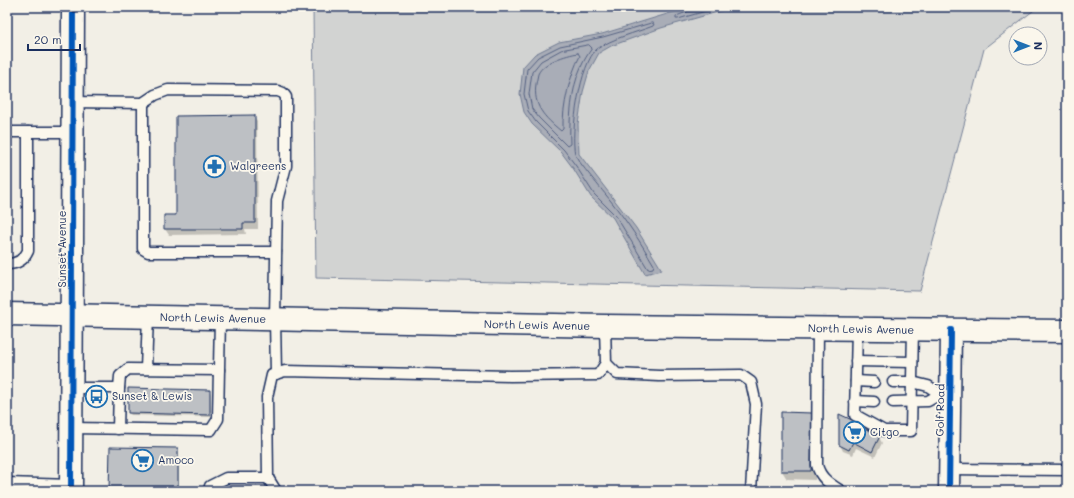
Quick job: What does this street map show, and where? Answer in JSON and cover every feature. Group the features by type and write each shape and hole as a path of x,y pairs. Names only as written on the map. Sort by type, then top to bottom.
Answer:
{"main road":[{"name":"Sunset Avenue","path":"71,488 73,7"},
{"name":"North Lewis Avenue","path":"7,314 604,326 1067,331"}],"street":[{"name":"Golf Road","path":"949,491 945,394 951,330"}],"lane":[{"path":"72,102 143,103 155,95 168,90 278,91 283,93 286,97 286,166 277,201 275,319 276,374"},
{"path":"143,103 143,249 148,252 276,252"},
{"path":"7,132 72,132"},
{"path":"7,264 13,264 20,261 28,251 28,132"},
{"path":"146,369 148,316"},
{"path":"71,428 211,430 218,419 220,318"},
{"path":"276,491 268,478 267,397 272,375 285,371 510,376 598,375 606,363 604,326"},
{"path":"818,328 817,465 826,481 841,491"},
{"path":"857,329 855,415 884,431 911,431 913,329"},
{"path":"856,361 912,362"},
{"path":"606,363 617,374 659,376 741,375 751,382 756,404 751,491"},
{"path":"118,429 120,376 128,369 219,370"},
{"path":"856,382 874,382"},
{"path":"893,382 912,382 928,386 945,394"},
{"path":"71,388 119,388"},
{"path":"893,402 928,401 945,394"},
{"path":"856,401 874,402"},
{"path":"949,469 1067,470"},
{"path":"209,491 210,486 226,478 268,478"},
{"path":"7,483 71,488"}],"shaded area":[{"path":"313,7 1038,7 1014,26 1008,26 1008,30 984,49 920,291 316,278"}],"water":[{"path":"690,7 735,7 661,28 611,46 599,53 589,71 583,92 578,124 579,154 636,228 662,270 645,274 613,218 591,197 561,152 532,124 524,112 520,94 523,67 535,54 559,42 602,34"}],"building":[{"name":"Walgreens","path":"255,115 255,223 243,223 243,229 164,229 164,215 176,215 176,116"},
{"path":"128,388 210,390 210,415 128,413"},
{"path":"781,412 812,413 811,471 781,471"},
{"name":"Citgo","path":"839,414 863,425 862,427 880,436 872,452 853,442 849,450 839,445"},
{"path":"110,447 178,448 178,491 109,491"}],"cycle path":[{"path":"71,491 73,7"},
{"path":"949,491 951,330"}],"place":[{"name":"Walgreens","path":"215,166"},
{"name":"Sunset & Lewis","path":"96,396"},
{"name":"Citgo","path":"855,432"},
{"name":"Amoco","path":"143,460"}]}
